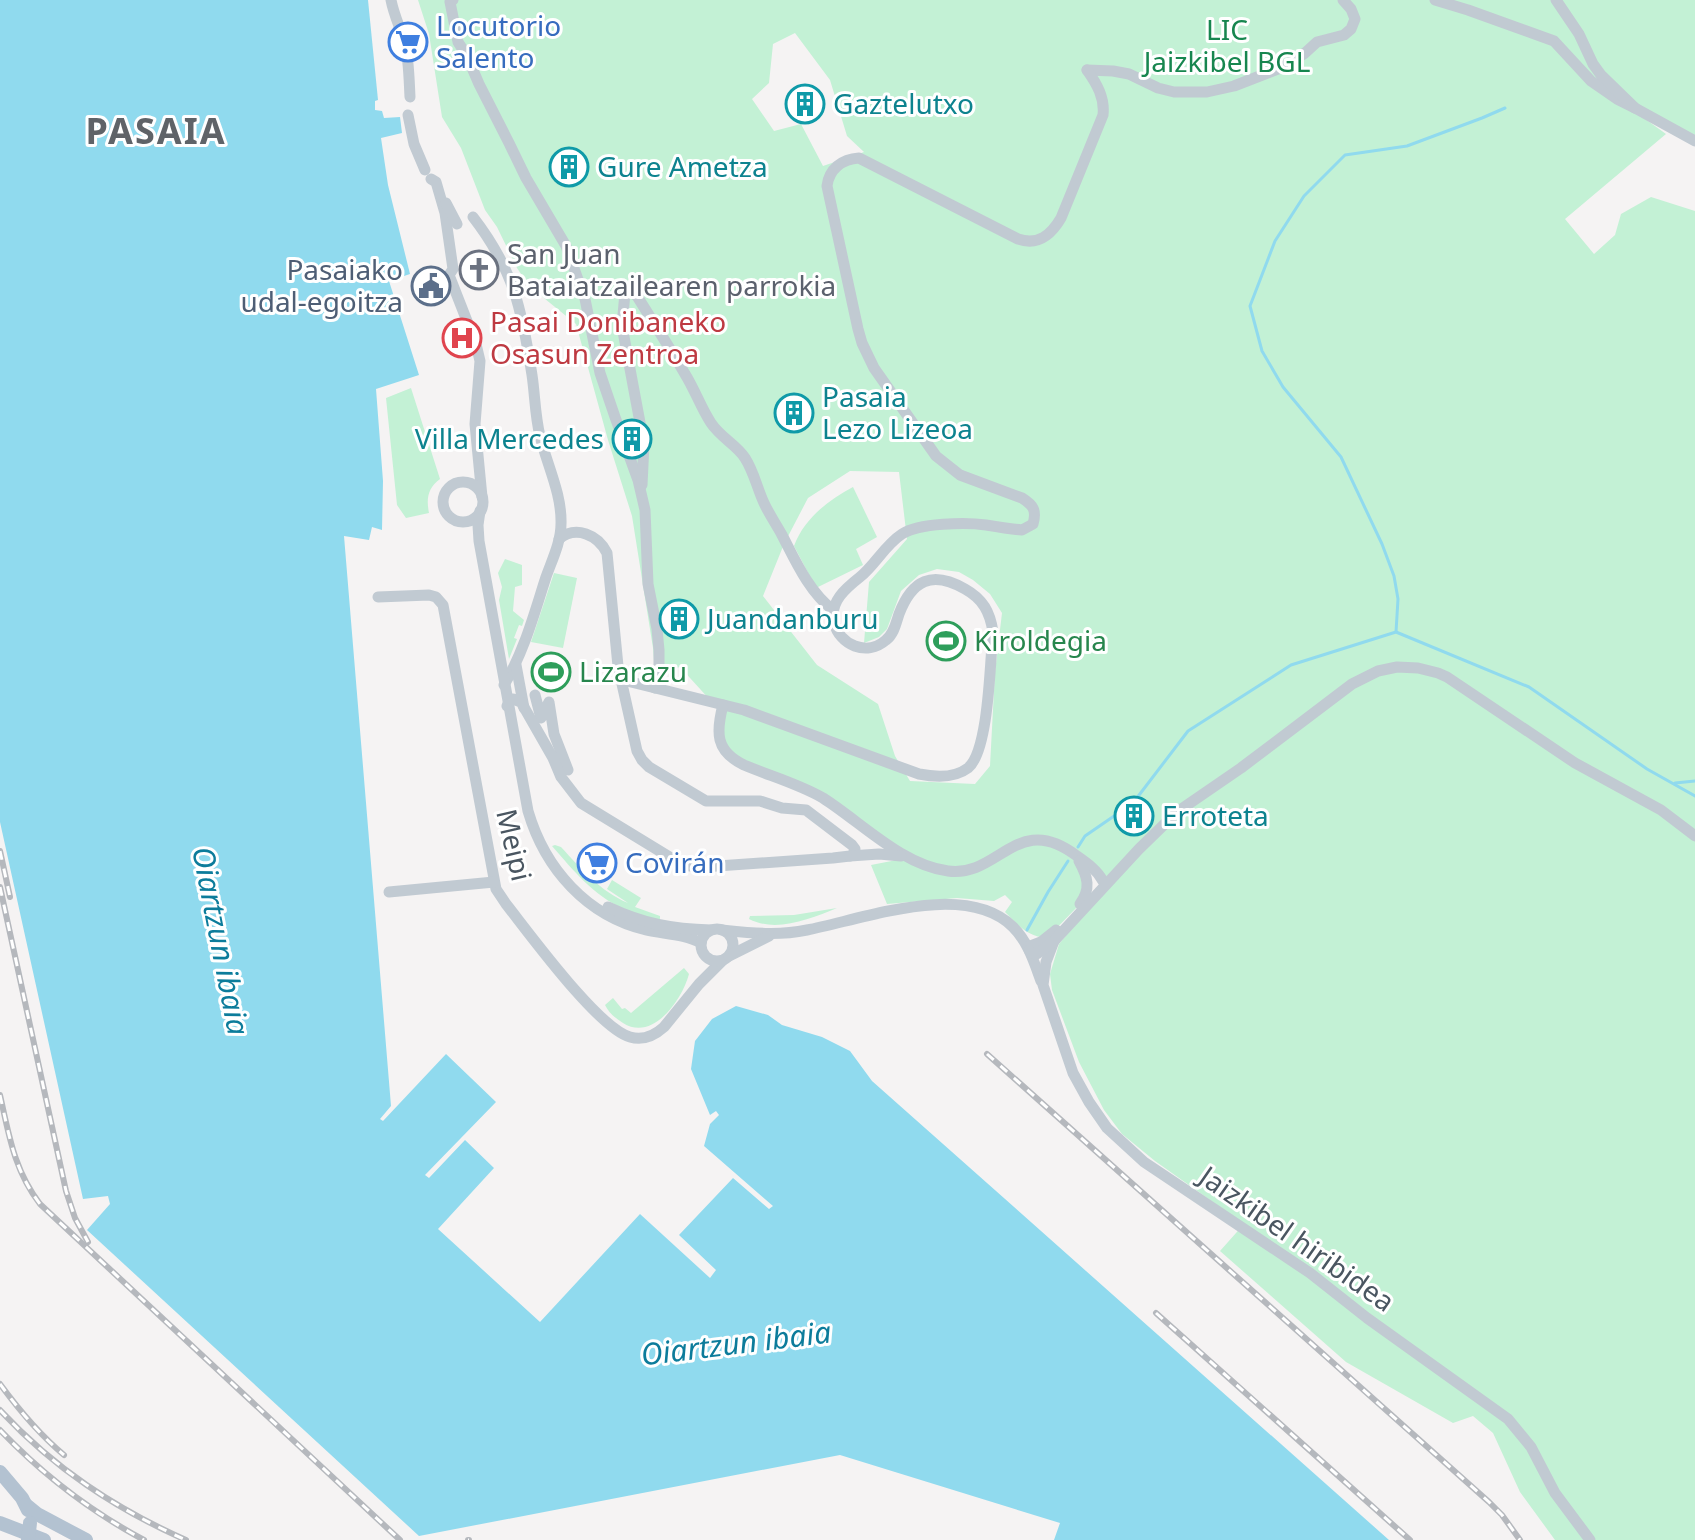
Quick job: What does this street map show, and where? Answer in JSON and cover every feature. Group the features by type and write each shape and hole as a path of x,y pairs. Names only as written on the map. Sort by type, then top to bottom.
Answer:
{"main road":[{"path":"0,1472 37,1514 86,1540"},
{"path":"26,1505 30,1523 28,1540"},
{"path":"0,1523 44,1540"}],"street":[{"path":"391,0 408,58 410,97"},
{"path":"453,0 450,2 458,42 526,178 566,246 585,299 600,373 642,492 648,584 659,650 659,674 655,688"},
{"path":"618,666 628,680 744,710 919,774 944,776 968,768 980,749 993,632 991,617 979,598 951,582 931,579 923,582 905,600 887,640 870,648 856,647 843,638 833,620 833,610 845,590 905,532 923,527 962,524 1022,530 1033,524 1035,510 1031,503 1022,498 960,475 936,456 874,368 858,329 827,186 828,176 841,163 859,158 1018,239 1027,242 1043,239 1061,218 1103,115 1098,86 1087,70 1129,74 1174,92 1207,92 1234,86 1283,67 1317,42 1344,35 1355,19 1343,0"},
{"path":"1435,0 1554,41 1591,81 1617,99 1695,141"},
{"path":"1556,0 1601,75 1635,108"},
{"path":"408,115 410,131 428,174 436,182 442,201 453,269 449,275 480,361 475,424 482,497 479,541 507,706 532,825 544,853 572,888 590,904 620,921 645,930 694,939 703,949 713,960 726,958 732,952 733,941 730,936 717,930 705,935 703,949"},
{"path":"442,201 447,204 457,224"},
{"path":"473,217 492,241 511,278 518,301 537,420 559,502 561,528 516,665 504,685"},
{"path":"642,492 644,444 622,326 625,293 629,290 637,296 712,424 724,439 742,452 770,517 793,558 824,603 833,610"},
{"path":"479,541 472,530 453,519 444,509 443,499 454,484 466,482 476,487 482,497"},
{"path":"462,522 473,519 480,511"},
{"path":"559,539 566,534 588,534 605,548 618,666 637,751 645,764 706,801 760,801 782,808 806,810 852,845 852,854"},
{"name":"Meipi","path":"378,597 433,596 445,608 494,882 506,904 587,1003 613,1028 640,1038 657,1033 726,958 773,935"},
{"path":"500,664 508,670 516,665"},
{"path":"516,665 525,708"},
{"path":"1028,949 1053,934 1177,812 1352,684 1369,675 1397,667 1428,670 1447,677 1575,763 1661,810 1695,836"},
{"path":"535,695 539,724 561,777 581,803 683,864 703,867 852,854 888,854 909,858 936,869 962,872 978,867 1025,841 1051,842 1074,854 1092,879 1110,876"},
{"path":"507,706 516,699 539,724"},
{"path":"539,724 549,702 554,734 568,770"},
{"path":"723,705 718,731 724,749 738,762 818,796 909,858"},
{"path":"572,888 600,904 672,929 773,935 807,930 882,911 967,905 1002,918 1031,953 1037,954 1054,941 1084,905 1088,887 1087,868"},
{"path":"1087,868 1102,870 1110,876"},
{"path":"389,892 494,882"},
{"path":"1043,985 1046,962 1054,941"},
{"name":"Meipi","path":"691,993 703,949"},
{"name":"Jaizkibel hiribidea","path":"1028,949 1073,1073 1094,1110 1117,1139 1144,1162 1310,1273 1508,1419 1526,1439 1555,1493 1590,1540"}],"green space":[{"name":"LIC Jaizkibel BGL","path":"418,0 1695,0 1695,139 1630,108 1666,134 1565,219 1594,254 1615,235 1621,214 1651,197 1695,211 1695,1540 1555,1540 1520,1492 1493,1433 1473,1416 1453,1423 1346,1362 1220,1251 1244,1224 1122,1134 1104,1110 1079,1062 1052,990 1050,974 1059,944 1112,881 1091,866 1080,904 1047,938 1029,933 1005,912 1012,902 1005,895 994,901 957,898 887,904 871,865 907,858 825,799 744,765 721,743 721,712 680,667 655,673 632,516 576,324 529,286 485,210 461,148 442,117 429,34","holes":["795,33 830,80 847,136 864,152 823,166 801,124 774,131 752,99 769,83 773,44","850,471 899,472 907,539 869,582 864,643 879,637 887,629 901,591 919,575 937,569 959,572 973,580 990,594 1002,613 990,766 975,784 910,781 895,756 878,704 817,665 763,596 784,544 808,498"]},
{"path":"411,388 440,479 429,494 429,513 406,518 397,505 386,398"},
{"path":"853,487 877,537 856,549 863,565 816,588 794,546 804,527 818,511"},
{"path":"505,559 522,565 522,585 515,587 513,611 524,620 514,638 517,639 509,659 499,600 502,587 498,573"},
{"path":"554,573 577,578 563,648 531,642"},
{"path":"552,846 561,847 609,892 628,903 607,889 612,880 641,898 635,907 660,916 660,921 628,911 603,897 576,873"},
{"path":"837,908 782,925 749,919 750,916 794,915"},
{"path":"684,968 689,974 680,995 655,1023 634,1027 617,1019 605,1005 613,998 622,1009 631,1013"}],"water":[{"name":"Oiartzun ibaia","path":"0,0 368,0 378,100 375,101 375,110 382,111 384,118 400,117 402,133 381,138 388,185 410,274 389,281 419,375 376,389 383,481 382,530 372,527 369,540 344,536 391,1106 380,1119 383,1121 446,1054 496,1102 425,1175 429,1178 465,1140 494,1168 438,1229 540,1322 640,1214 710,1278 716,1270 679,1235 733,1178 769,1209 773,1206 704,1146 710,1124 719,1115 716,1111 710,1115 691,1069 695,1041 712,1019 736,1006 768,1015 782,1025 822,1037 850,1051 872,1081 1389,1540 1054,1540 1060,1523 840,1455 419,1536 87,1230 110,1204 108,1196 83,1199 0,822"}],"waterway":[{"path":"1396,632 1398,599 1394,576 1382,544 1341,457 1283,387 1262,351 1250,306 1275,241 1304,196 1345,155 1407,146 1505,108"},
{"path":"1078,847 1085,836 1133,803 1188,731 1291,665 1396,632 1529,687 1647,769 1695,796"},
{"path":"1675,783 1695,781"},
{"path":"1027,930 1068,861"}],"railway":[{"path":"0,851 10,897"},
{"path":"0,887 66,1191 75,1218 88,1242"},
{"path":"987,1054 1489,1502 1520,1540"},
{"path":"0,1095 18,1165 40,1204 400,1540"},
{"path":"1156,1313 1410,1540"},
{"path":"0,1384 46,1439 64,1455"},
{"path":"0,1410 42,1450 86,1485 186,1540"},
{"path":"0,1430 68,1491 144,1540"}],"place":[{"name":"Locutorio Salento","path":"408,42"},
{"name":"Gaztelutxo","path":"805,104"},
{"name":"Gure Ametza","path":"569,167"},
{"name":"San Juan Bataiatzailearen parrokia","path":"479,270"},
{"name":"Pasaiako udal-egoitza","path":"431,286"},
{"name":"Pasai Donibaneko Osasun Zentroa","path":"462,338"},
{"name":"Pasaia Lezo Lizeoa","path":"794,413"},
{"name":"Villa Mercedes","path":"632,439"},
{"name":"Juandanburu","path":"679,619"},
{"name":"Kiroldegia","path":"946,641"},
{"name":"Lizarazu","path":"551,672"},
{"name":"Erroteta","path":"1134,816"},
{"name":"Covirán","path":"597,863"}],"district":[{"name":"PASAIA","path":"156,131"}]}
